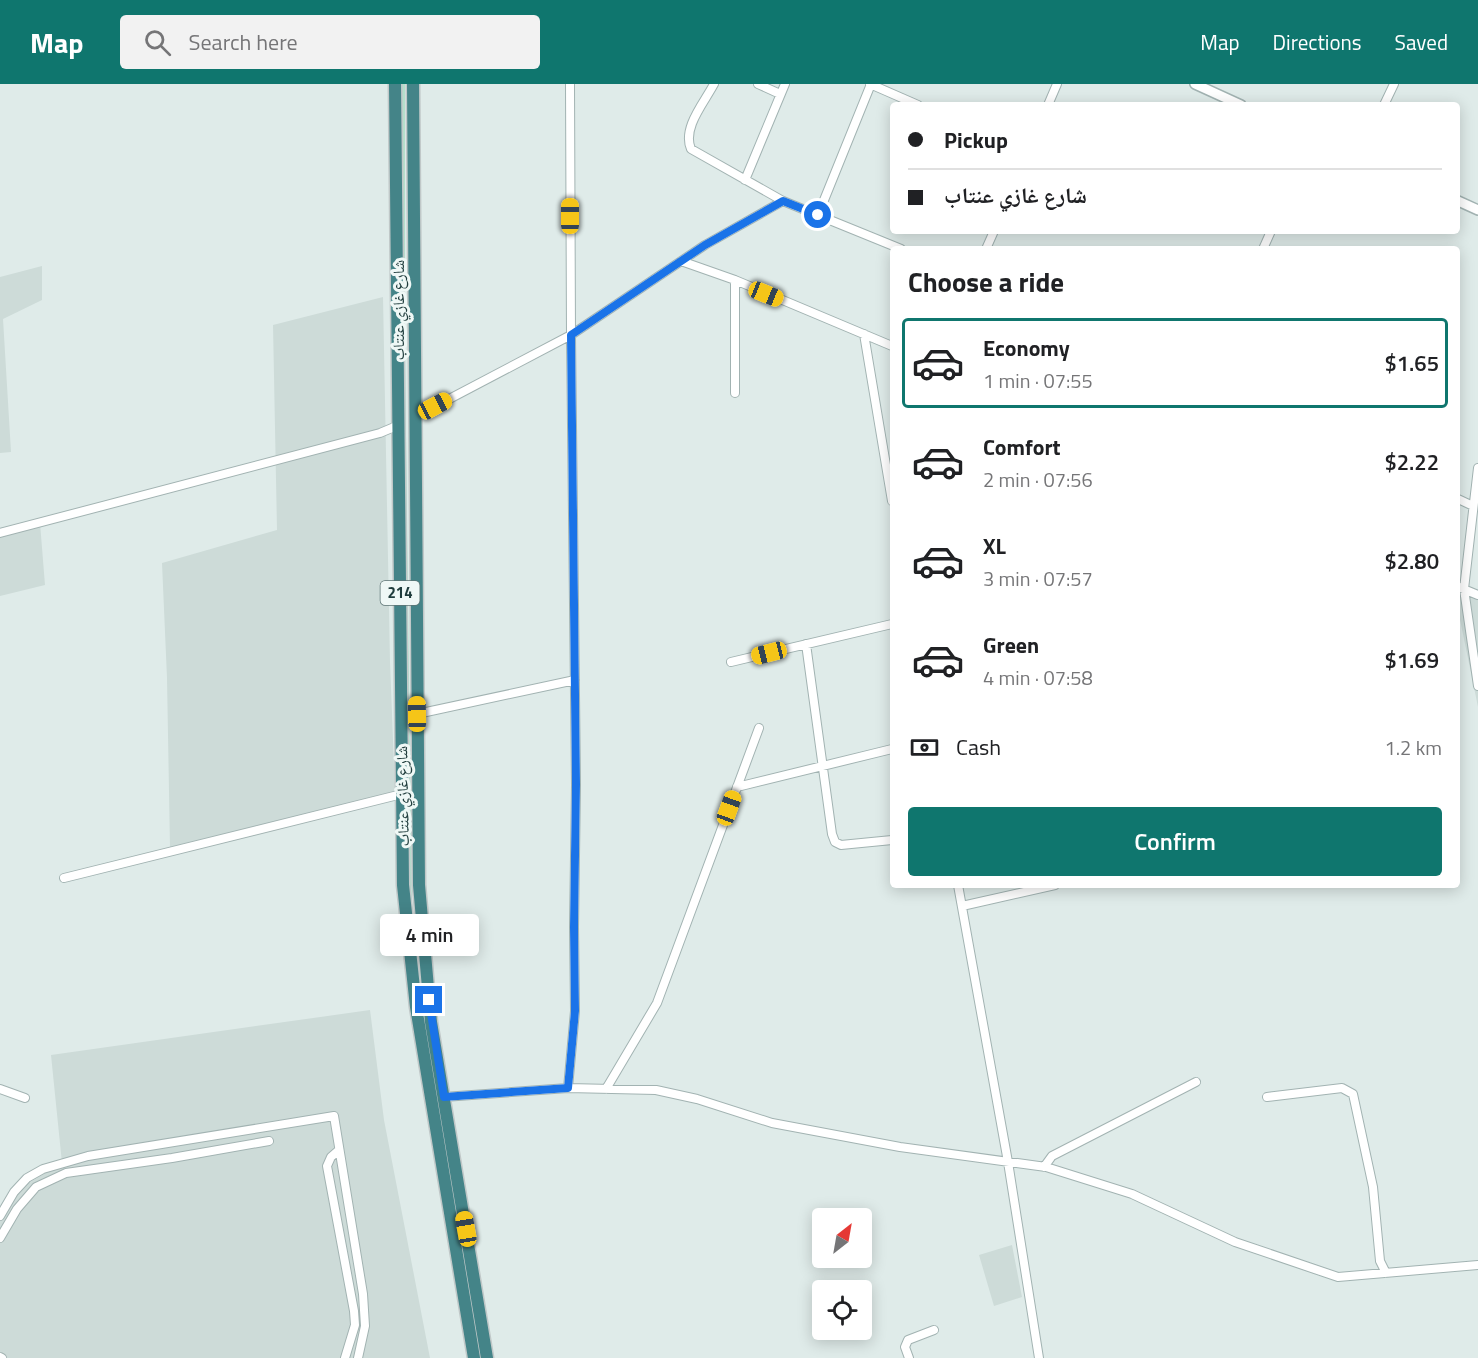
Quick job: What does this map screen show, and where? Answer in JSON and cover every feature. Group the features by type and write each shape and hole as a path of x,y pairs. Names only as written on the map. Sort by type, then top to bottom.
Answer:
{"highway":[{"name":"214","path":"395,84 403,885 416,1007 474,1358"},
{"name":"شارع غازي عنتاب","path":"413,84 419,885 431,1022 487,1358"},
{"path":"471,1341 484,1339"}],"street":[{"path":"568,1088 575,1011 570,84"},
{"path":"714,84 689,129 687,141 691,150 783,201 894,246"},
{"path":"758,84 780,94"},
{"path":"746,180 784,84"},
{"path":"818,215 871,84 911,102"},
{"path":"1049,102 1057,84"},
{"path":"1195,84 1234,102"},
{"path":"1385,102 1394,84"},
{"path":"415,417 571,335 681,261 783,201"},
{"path":"1460,202 1478,210"},
{"path":"681,261 735,280 890,345"},
{"path":"735,280 735,393"},
{"path":"864,334 890,489"},
{"path":"0,533 380,433 399,425"},
{"path":"1478,468 1460,588 1478,686"},
{"path":"1460,500 1473,506"},
{"path":"1460,588 1478,595"},
{"path":"731,662 890,624"},
{"path":"806,644 832,834 836,842 841,845 890,840"},
{"path":"417,714 575,680"},
{"path":"606,1089 657,1003 759,728"},
{"path":"737,787 890,749"},
{"path":"64,878 402,794"},
{"path":"959,888 1008,1162 1039,1358"},
{"path":"962,906 1042,888"},
{"path":"1044,1167 1052,1156 1196,1082"},
{"path":"444,1097 568,1088 656,1090 697,1099 772,1123 900,1147 1044,1167 1132,1194 1235,1242 1338,1277 1478,1265"},
{"path":"1267,1096 1342,1088 1353,1095 1373,1187 1380,1261 1386,1273"},
{"path":"0,1089 25,1098"},
{"path":"0,1216 14,1192 27,1178 43,1169 88,1156 334,1116 363,1294 365,1326 358,1358"},
{"path":"0,1238 3,1226 36,1187 66,1173 269,1141"},
{"path":"339,1149 331,1157 327,1166 354,1311 355,1325 345,1358"},
{"path":"909,1358 906,1347 908,1340 934,1330"}],"shaded area":[{"path":"42,266 42,300 3,319 11,452 0,453 0,277"},
{"path":"383,297 390,662 395,792 170,847 162,563 277,530 273,325"},
{"path":"40,523 45,585 0,596 0,533"},
{"path":"1460,592 1478,599 1478,707 1460,620"},
{"path":"370,1010 384,1120 430,1358 0,1358 0,1216 14,1192 62,1163 51,1055"},
{"path":"1012,1245 1022,1297 994,1306 979,1255"}],"green space":[{"path":"401,84 405,84 405,356 412,915 424,1004 476,1324 474,1324 437,1111 408,912"}],"route":[{"path":"429,1000 444,1097 568,1088 575,1011 576,784 571,335 705,245 783,201 818,215"}]}
